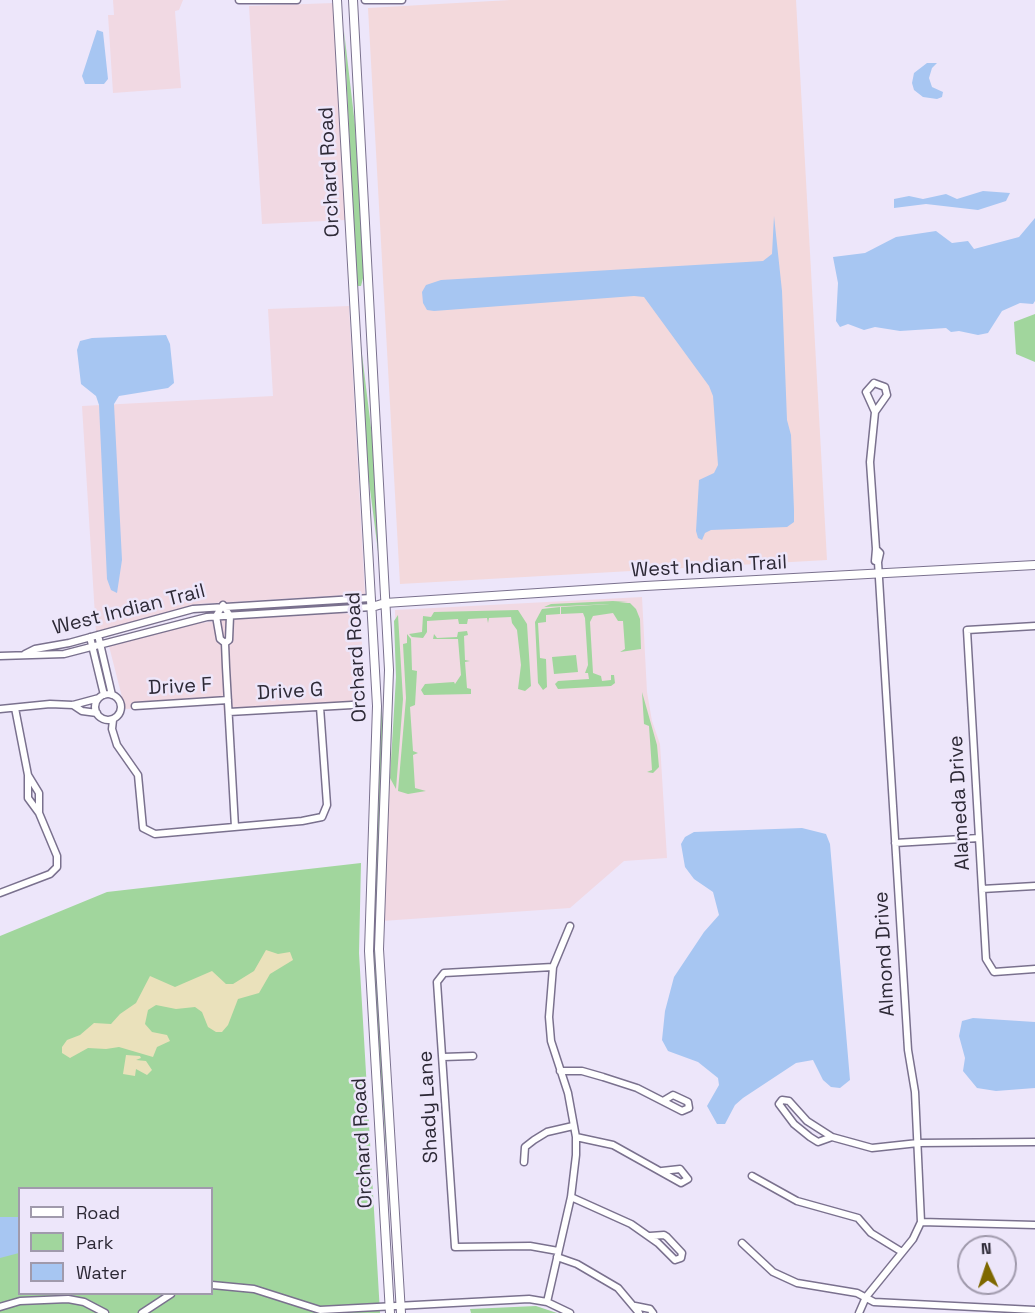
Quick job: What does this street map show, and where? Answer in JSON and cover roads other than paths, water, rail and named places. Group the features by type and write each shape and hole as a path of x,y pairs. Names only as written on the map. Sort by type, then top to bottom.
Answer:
{"main road":[{"name":"Orchard Road","path":"337,0 377,706 369,951 390,1310"},
{"name":"Orchard Road","path":"353,0 389,702 379,949 400,1309"},
{"name":"West Indian Trail","path":"372,608 385,603 1035,565"},
{"name":"West Indian Trail","path":"371,598 385,603"}],"street":[{"path":"239,0 297,0"},
{"path":"365,0 402,0"},
{"path":"878,383 885,387 887,395 874,412 866,392 870,385 878,383"},
{"name":"Almond Drive","path":"874,412 870,462 876,549 880,554 878,562 908,1050 918,1143 921,1222"},
{"name":"West Indian Trail","path":"0,656 25,654 34,649 98,635 171,614 223,605 371,598"},
{"path":"225,643 230,640 230,616 223,605 216,616 220,639 225,643 235,827"},
{"name":"West Indian Trail","path":"25,654 30,657 46,656 93,647 172,624 216,616 372,608"},
{"name":"Alameda Drive","path":"1035,626 967,630 986,959 994,972 1035,969"},
{"path":"98,635 112,695 122,706 121,712 113,720 112,729 117,745 138,775 144,831 155,834 319,818 325,813 327,805 320,707"},
{"path":"90,637 102,697 95,707 103,719 113,720"},
{"path":"1,710 50,704 73,705 112,695"},
{"name":"Drive F","path":"135,706 228,700"},
{"path":"73,705 82,711 97,713"},
{"name":"Drive G","path":"229,711 352,705"},
{"path":"0,893 50,874 57,867 57,856 39,813 28,798 28,775 15,708"},
{"path":"28,775 39,793 39,813"},
{"path":"896,843 979,838"},
{"path":"982,888 1035,886"},
{"path":"548,1302 571,1197 576,1137 568,1093 552,1041 549,1017 553,967 570,926"},
{"name":"Shady Lane","path":"553,967 452,972 440,975 437,982 455,1247 530,1246 558,1254"},
{"path":"442,1057 473,1056"},
{"path":"560,1071 582,1071 603,1077 637,1088 663,1101"},
{"path":"832,1137 818,1142 794,1124 779,1104 782,1101 789,1101 807,1121 832,1137 872,1148 918,1143 1035,1142"},
{"path":"524,1162 525,1147 534,1140 547,1132 573,1126"},
{"path":"576,1137 613,1145 662,1171"},
{"path":"752,1176 797,1201 858,1218 871,1233 902,1252"},
{"path":"571,1197 610,1213 650,1236 675,1260 681,1258 680,1250 664,1235 650,1236"},
{"path":"859,1313 866,1297 902,1252 921,1222 1035,1225"},
{"path":"742,1243 773,1272 797,1283 866,1297 874,1302 1035,1310"},
{"path":"558,1254 618,1288 639,1313"},
{"path":"213,1285 254,1289 320,1310 390,1310 530,1299 548,1302 570,1313"},
{"path":"142,1313 168,1295"},
{"path":"0,1307 20,1301 68,1299 84,1302 105,1313"},
{"path":"635,1306 650,1309 653,1313"}],"water":[{"path":"97,30 103,32 108,79 104,84 85,84 82,76"},
{"path":"927,63 937,63 932,68 929,78 932,87 943,92 942,97 937,99 923,97 914,90 912,83 914,73"},
{"path":"983,191 1010,193 1006,201 978,210 926,204 894,208 894,199 909,196 923,199 946,194 957,199"},
{"path":"774,216 782,291 787,420 791,435 794,522 787,527 711,530 705,533 702,540 698,538 696,531 699,480 714,473 718,465 713,396 709,386 644,297 434,311 427,310 423,303 422,292 426,285 441,280 763,261 772,254"},
{"path":"1035,218 1035,301 1033,304 1020,303 1002,311 988,333 978,335 959,331 951,332 946,328 900,331 875,327 864,330 848,324 840,327 836,321 838,283 833,257 865,253 896,237 936,231 952,243 968,241 974,249 1019,237"},
{"path":"166,335 170,344 174,383 168,388 119,396 114,404 122,560 117,593 111,590 107,579 99,405 96,396 81,384 77,350 80,341 92,338"},
{"path":"802,828 826,834 830,844 850,1080 840,1088 831,1087 823,1080 813,1060 796,1063 743,1098 735,1105 725,1124 717,1124 707,1106 719,1085 718,1078 698,1062 668,1051 662,1040 665,1011 674,977 704,932 719,915 713,892 694,879 685,867 681,844 685,837 694,832"},
{"path":"973,1018 1035,1022 1035,1088 996,1091 977,1088 963,1071 965,1058 959,1036 962,1021"},
{"path":"0,1217 18,1217 18,1253 0,1258"}]}
